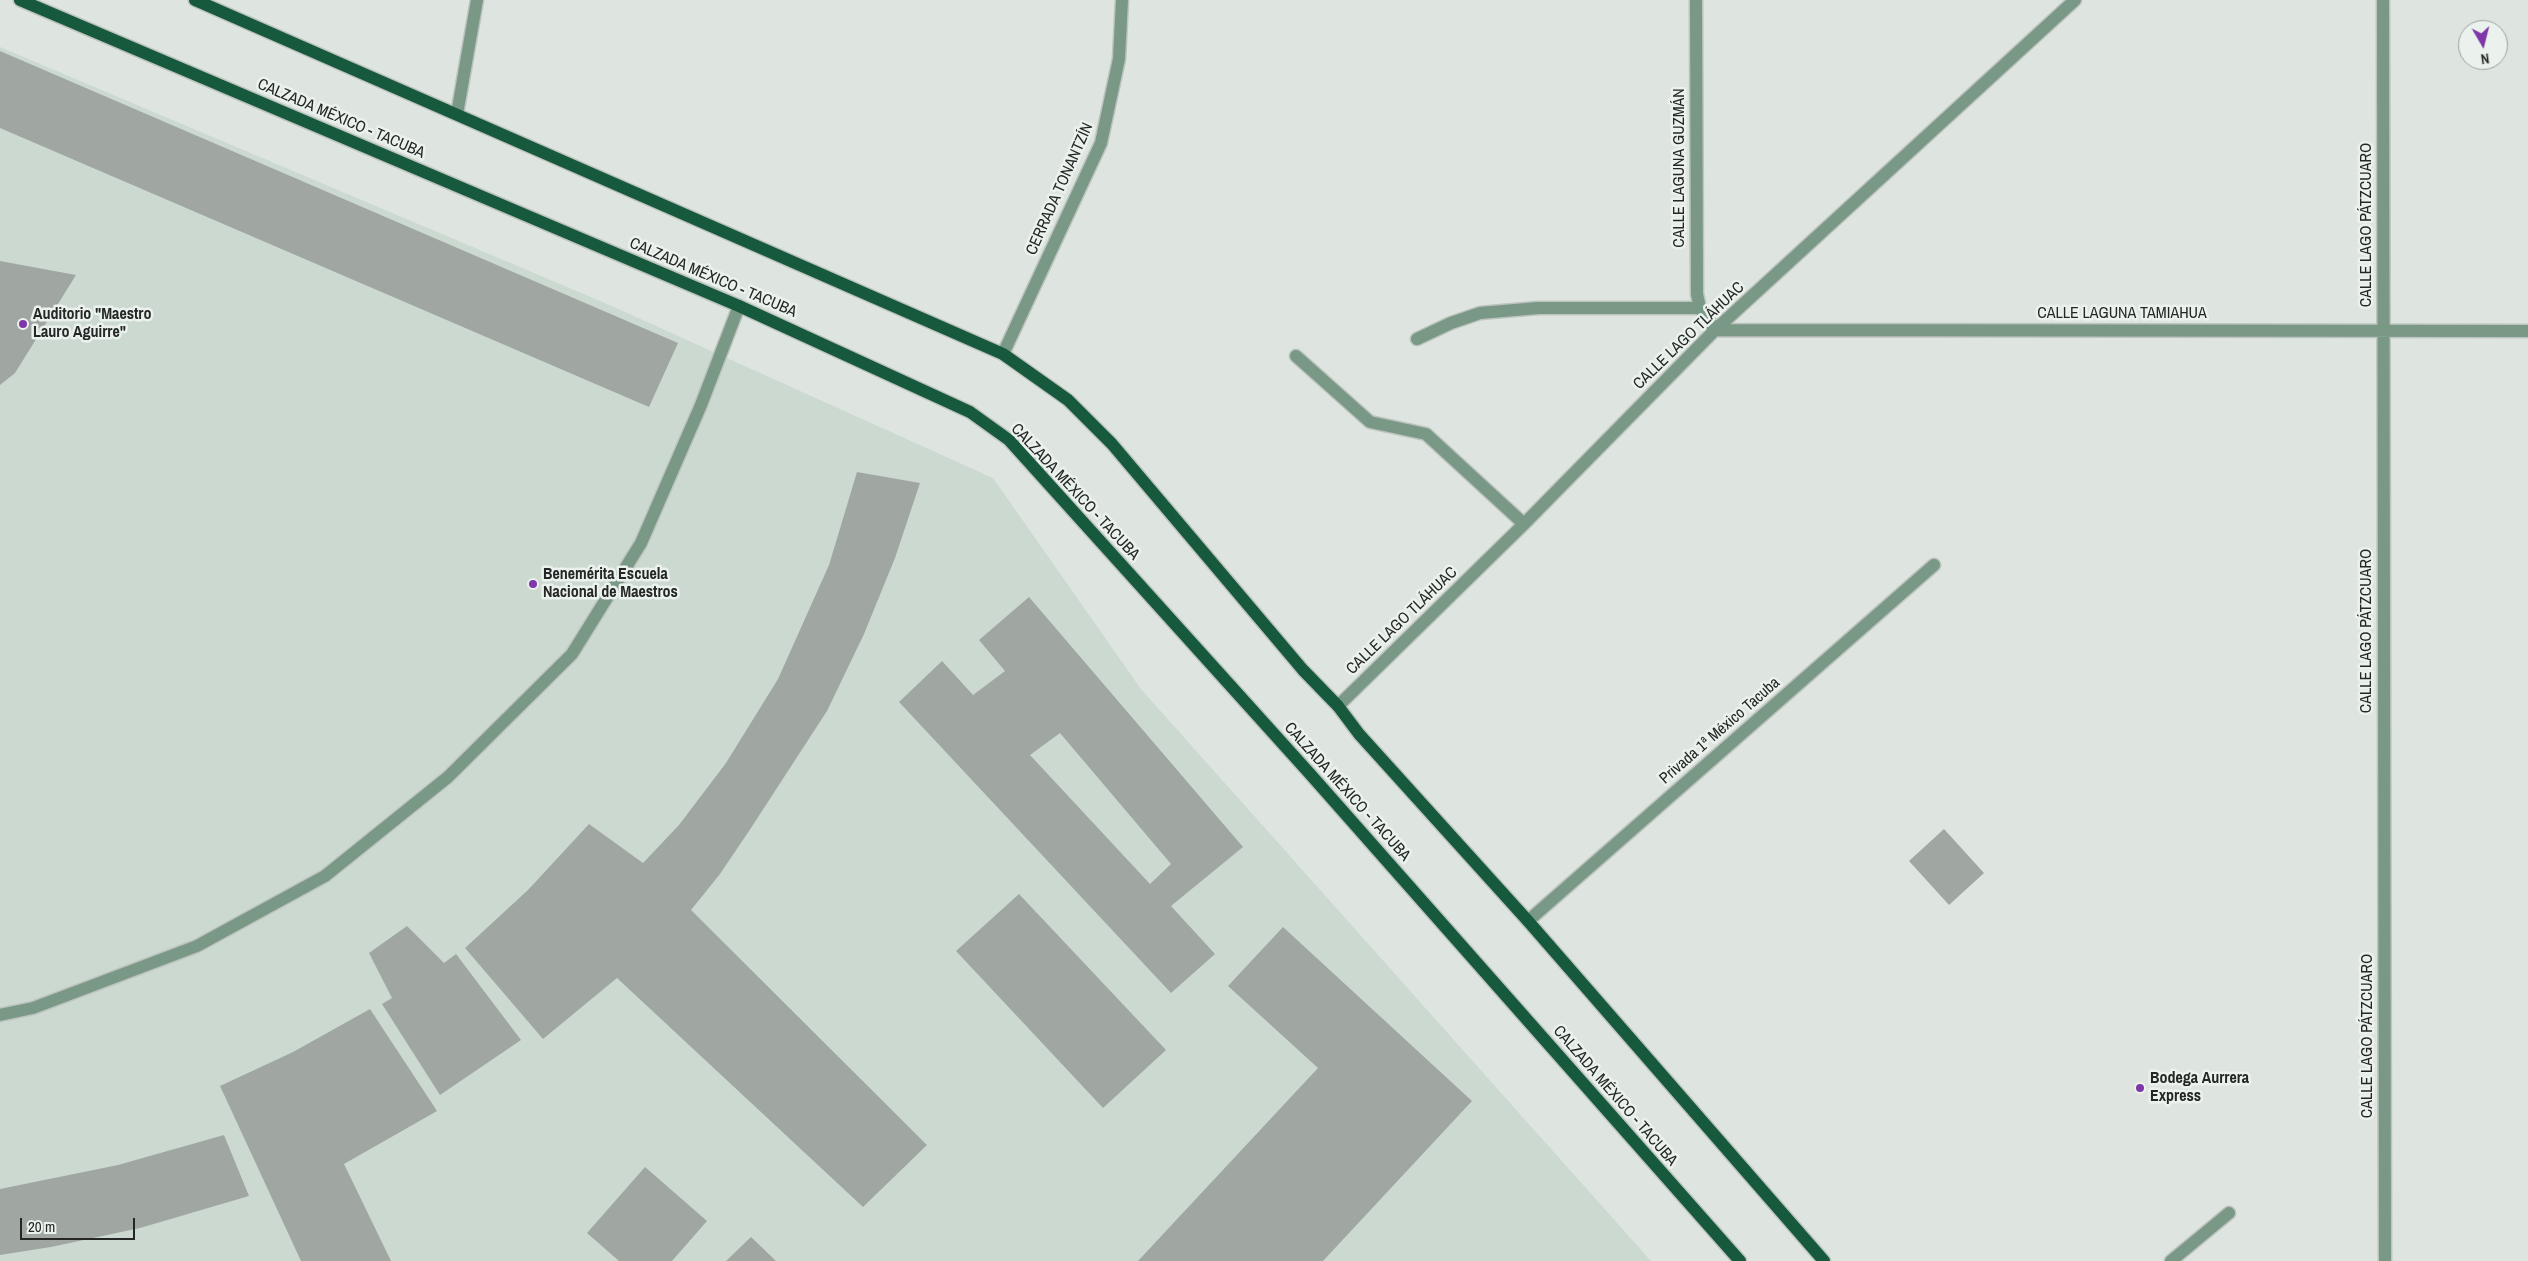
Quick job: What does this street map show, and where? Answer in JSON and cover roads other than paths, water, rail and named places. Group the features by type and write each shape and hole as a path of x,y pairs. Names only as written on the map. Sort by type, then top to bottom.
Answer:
{"main road":[{"name":"CALZADA MÉXICO - TACUBA","path":"20,0 739,306 970,412 1008,440 1311,775 1740,1261"},
{"path":"195,0 1003,354 1068,400 1112,444 1302,670 1338,706 1359,734 1528,921 1824,1261"}],"street":[{"path":"457,114 477,0"},
{"name":"CERRADA TONANTZÍN","path":"1003,354 1101,143 1119,59 1122,0"},
{"name":"CALLE LAGUNA GUZMÁN","path":"1696,0 1696,294 1700,308 1715,330"},
{"name":"CALLE LAGO TLÁHUAC","path":"1338,706 1524,524 1715,330 2075,0"},
{"name":"CALLE LAGO PÁTZCUARO","path":"2383,0 2385,1261"},
{"path":"0,1015 33,1008 197,946 325,876 448,777 572,654 636,551 701,405 739,306"},
{"path":"1417,339 1451,323 1480,313 1538,308 1700,308"},
{"name":"CALLE LAGUNA TAMIAHUA","path":"1715,330 2528,331"},
{"path":"1296,356 1370,422 1426,434 1524,524"},
{"name":"Privada 1ª México Tacuba","path":"1528,921 1934,565"},
{"path":"2172,1261 2229,1213"}],"place":[{"name":"Auditorio \"Maestro Lauro Aguirre\"","path":"23,324"},
{"name":"Benemérita Escuela Nacional de Maestros","path":"533,584"},
{"name":"Bodega Aurrera Express","path":"2140,1088"}]}
